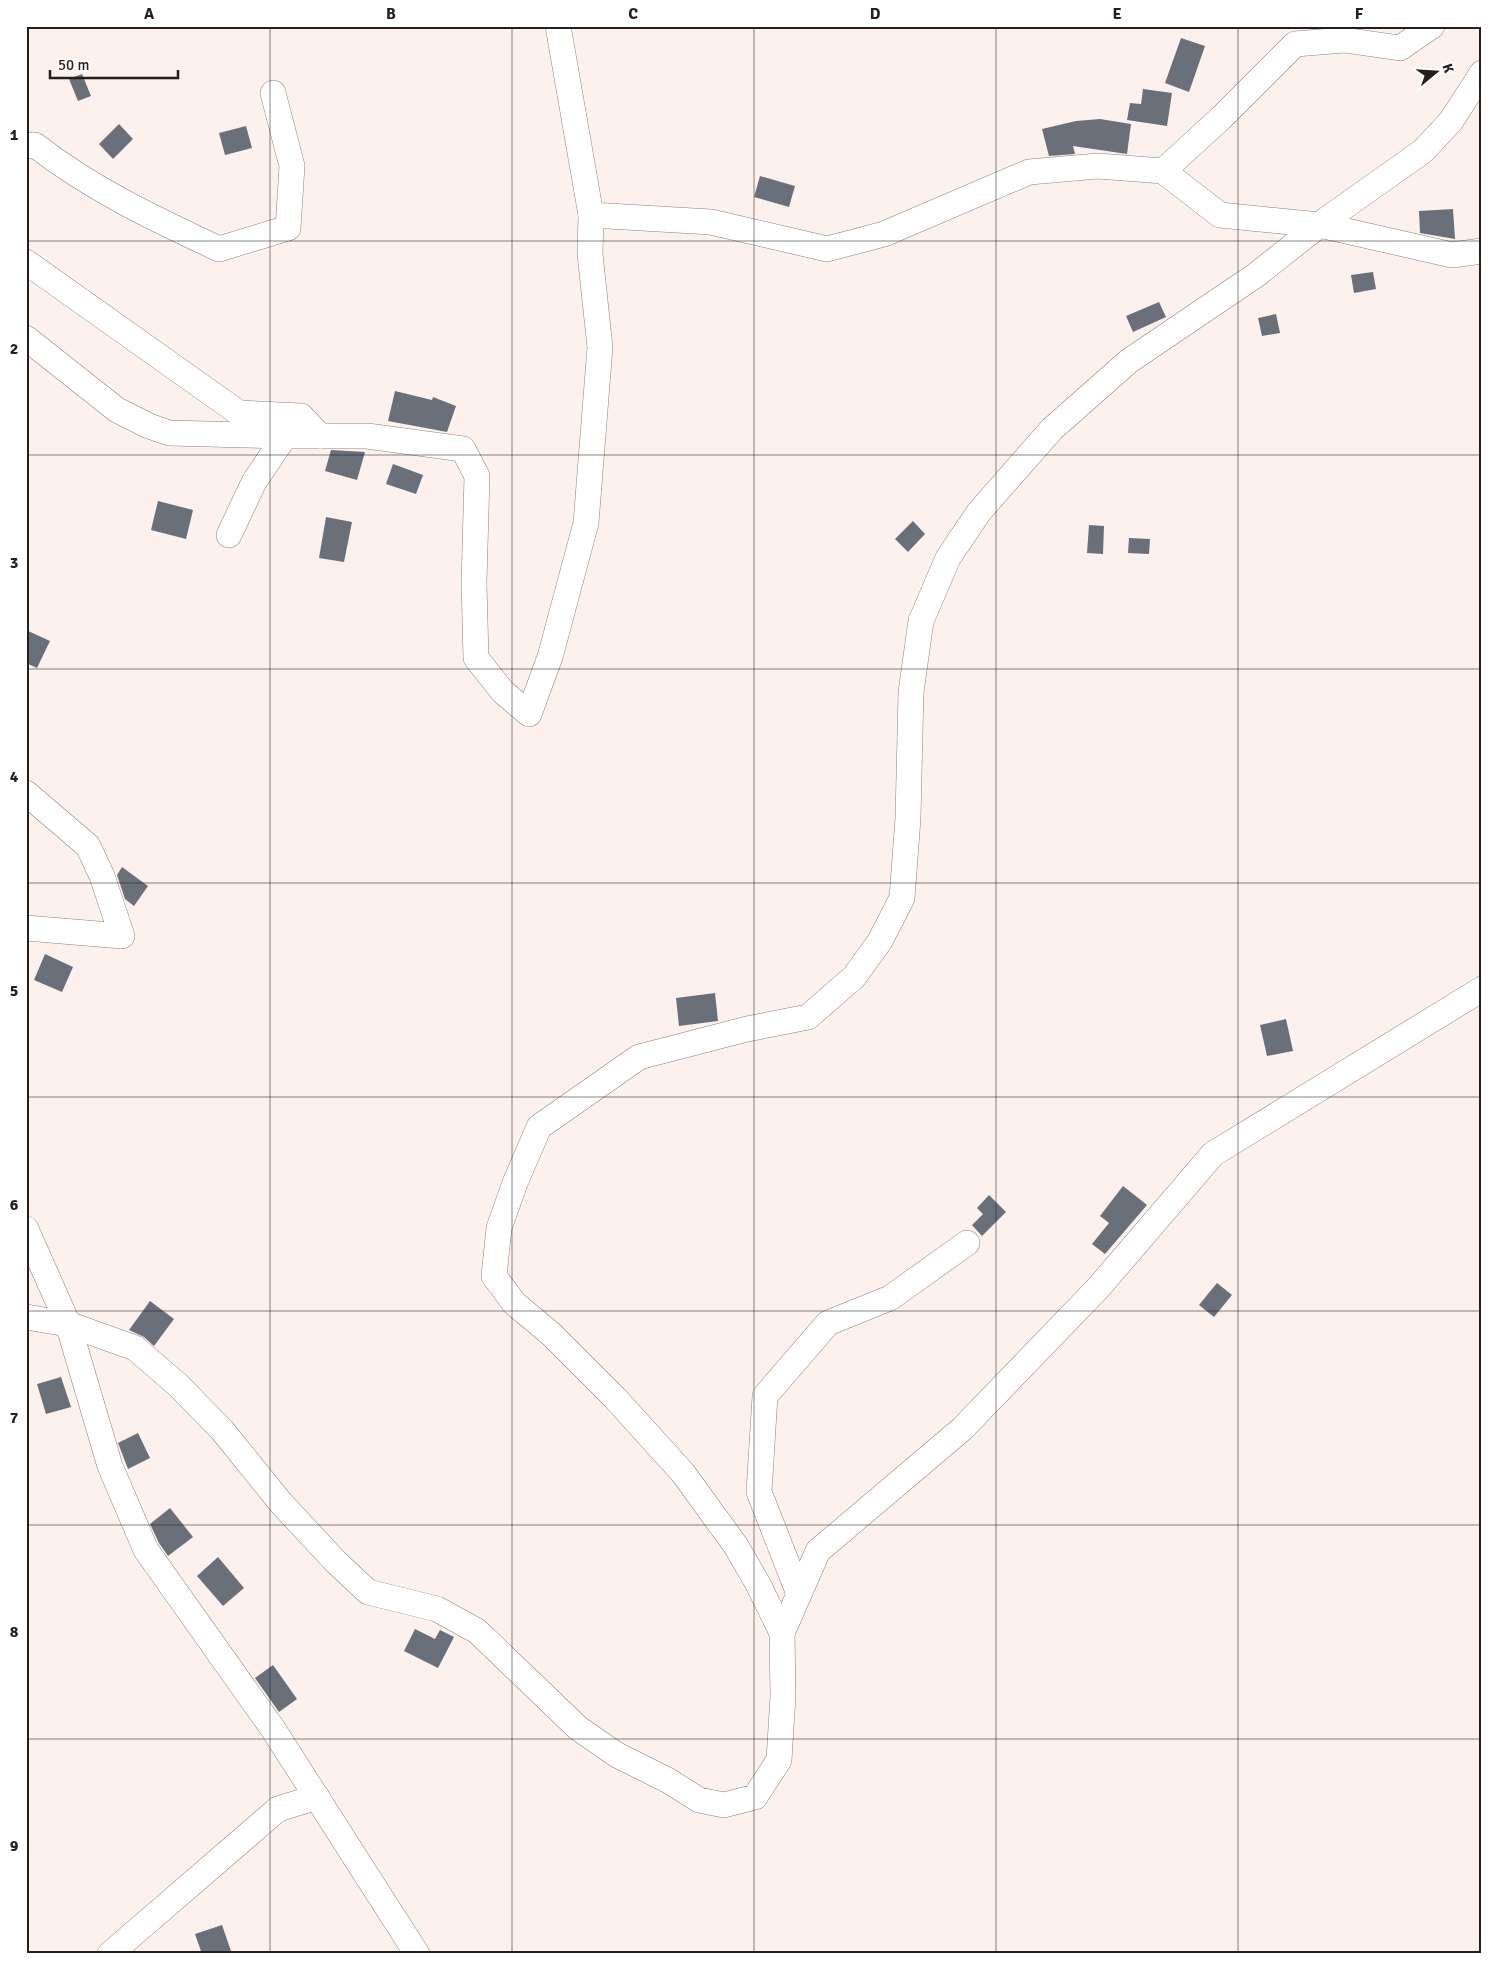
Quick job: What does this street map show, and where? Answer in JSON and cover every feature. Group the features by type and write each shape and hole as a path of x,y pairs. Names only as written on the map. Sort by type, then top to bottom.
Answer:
{"street":[{"path":"26,338 118,410 169,433 367,436 463,449 477,476 474,583 476,658 503,692 529,714 550,657 586,523 600,347 590,254 591,215 558,26"},
{"path":"1163,171 1221,118 1295,44 1344,40 1400,48 1432,26"},
{"path":"782,1634 758,1584 736,1546 683,1473 615,1398 551,1334 514,1303 494,1276 499,1228 514,1183 539,1127 639,1057 747,1029 808,1017 854,977 880,940 902,898 908,818 911,692 921,621 948,558 979,512 1052,429 1129,361 1256,275 1320,225 1423,151 1451,122 1482,74"},
{"path":"26,146 35,145 77,176 158,220 219,249 288,228 292,166 273,93"},
{"path":"591,215 711,222 827,249 884,234 1029,172 1098,166 1163,171 1220,215 1320,225 1452,255 1482,251"},
{"path":"26,262 240,414 301,416 320,436"},
{"path":"229,535 254,482 285,436"},
{"path":"26,793 88,846 102,876 122,936 26,928"},
{"path":"26,1317 68,1324 135,1348 178,1385 222,1430 281,1503 336,1562 368,1592 437,1610 477,1631 578,1728 617,1755 668,1781 699,1800 724,1805 755,1797 779,1760 783,1696 782,1634 818,1551 962,1429 1099,1288 1213,1154 1482,989"},
{"path":"26,1229 68,1324 110,1466 146,1550 240,1682 317,1797 417,1954"},
{"path":"799,1594 759,1492 765,1396 828,1323 890,1298 967,1243"},
{"path":"110,1954 278,1809 317,1797"}],"building":[{"path":"1181,38 1205,46 1189,92 1165,83"},
{"path":"82,74 91,96 78,101 69,79"},
{"path":"1143,89 1172,93 1167,126 1127,120 1130,103 1141,104"},
{"path":"1100,119 1131,124 1127,154 1073,146 1075,154 1049,156 1042,129 1076,121"},
{"path":"119,124 133,139 113,159 99,144"},
{"path":"246,126 252,148 225,155 219,133"},
{"path":"760,176 795,186 789,207 754,197"},
{"path":"1453,209 1455,239 1420,233 1419,211"},
{"path":"1373,272 1376,289 1354,293 1351,275"},
{"path":"1159,302 1166,317 1133,332 1126,316"},
{"path":"1276,314 1280,333 1262,336 1258,318"},
{"path":"395,391 432,400 433,397 456,406 447,432 388,421"},
{"path":"331,450 365,452 357,480 325,471"},
{"path":"393,464 423,475 416,494 386,484"},
{"path":"158,501 193,510 186,539 151,530"},
{"path":"326,517 352,522 344,562 319,558"},
{"path":"913,521 925,534 908,552 895,539"},
{"path":"1089,525 1104,526 1103,554 1087,553"},
{"path":"1129,538 1150,539 1149,554 1128,553"},
{"path":"26,630 50,641 37,668 26,663"},
{"path":"122,867 148,886 134,906 125,899 117,875"},
{"path":"45,954 73,967 62,992 34,980"},
{"path":"715,993 718,1021 679,1026 676,998"},
{"path":"1286,1019 1293,1051 1267,1056 1260,1025"},
{"path":"1123,1186 1147,1205 1105,1254 1092,1244 1109,1223 1100,1216"},
{"path":"989,1195 1006,1212 982,1236 972,1225 983,1214 977,1208"},
{"path":"1217,1283 1232,1295 1214,1317 1199,1305"},
{"path":"150,1301 174,1319 154,1346 144,1337 129,1330"},
{"path":"61,1377 71,1407 46,1414 37,1384"},
{"path":"138,1433 150,1458 128,1469 118,1443"},
{"path":"170,1508 193,1537 168,1556 150,1524"},
{"path":"218,1557 244,1588 223,1606 197,1576"},
{"path":"415,1629 435,1639 440,1630 454,1637 438,1668 404,1651"},
{"path":"273,1665 297,1699 279,1712 255,1678"},
{"path":"222,1925 232,1954 202,1954 195,1934"}]}
